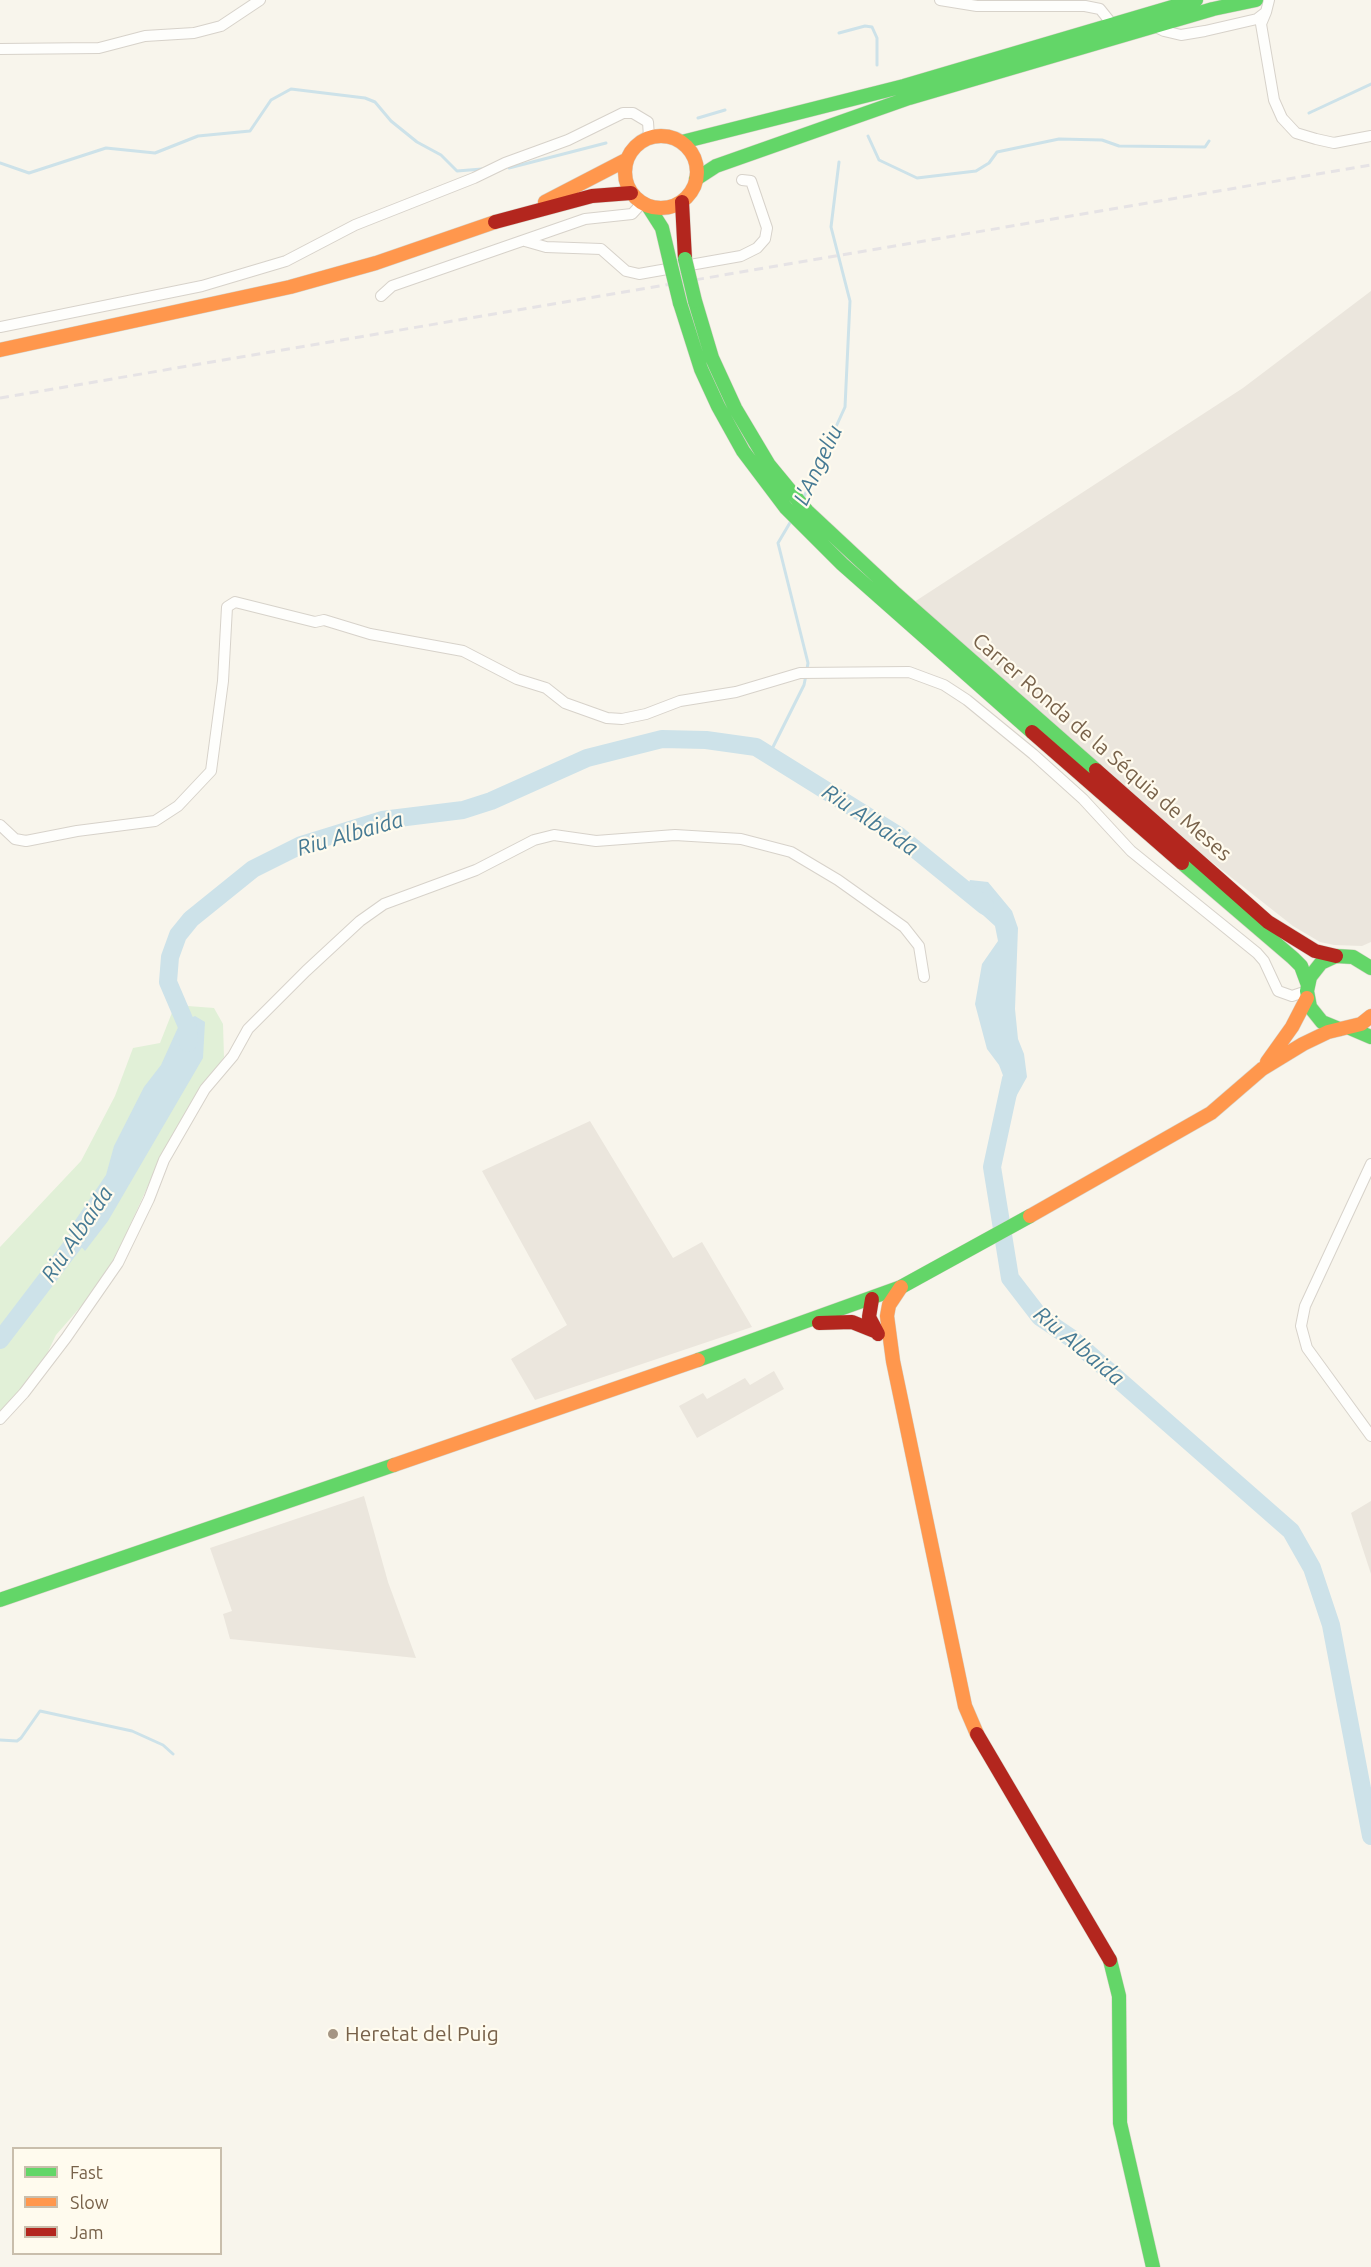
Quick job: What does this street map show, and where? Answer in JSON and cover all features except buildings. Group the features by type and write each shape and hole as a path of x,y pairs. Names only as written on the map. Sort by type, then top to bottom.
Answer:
{"main road":[{"path":"682,142 695,159 696,179 693,188 682,202 671,207 645,205 631,193 624,172 626,160 639,142 649,137 661,135 682,142 904,86 1196,0"},
{"path":"696,179 716,166 909,98 1154,26 1256,0"},
{"path":"519,214 626,160"},
{"path":"0,350 290,287 376,263 519,214 592,196 631,193"},
{"name":"Carrer Ronda de la Séquia de Meses","path":"682,202 685,259 695,301 722,383 749,434 770,465 807,511 850,552 1268,922 1315,951 1353,957"},
{"name":"Carrer Ronda de la Séquia de Meses","path":"645,205 662,228 680,303 713,397 743,452 786,508 842,564 1260,932 1293,958 1301,966 1315,1015 1330,1026 1345,1028"},
{"path":"1353,957 1371,951"},
{"path":"1262,1069 1292,1027 1321,963 1336,956"},
{"path":"1353,957 1371,968"},
{"path":"0,1600 796,1326 902,1287 1211,1113 1262,1069 1303,1044 1361,1024 1371,1016"},
{"path":"1345,1028 1371,1037"},
{"path":"887,1316 889,1305 902,1287"},
{"path":"872,1299 886,1311 893,1361 965,1706 978,1738 1112,1964 1119,1996 1120,2123 1130,2175 1153,2267"},
{"path":"872,1299 869,1317 893,1361"},
{"path":"796,1326 852,1322 877,1332"}],"street":[{"path":"0,49 99,48 145,36 194,33 221,26 260,0"},
{"path":"940,0 977,6 1084,6 1100,9 1112,24"},
{"path":"1269,0 1261,24 1274,100 1282,118 1296,133 1334,143 1371,136"},
{"path":"1154,26 1164,31 1189,33 1257,19 1266,12"},
{"path":"0,327 202,286 286,261 355,225 474,178 505,163 568,140 623,113 633,113 648,122 649,137"},
{"path":"525,241 546,248 601,249 626,271 639,274 741,256 765,239 767,228 752,181 742,180"},
{"path":"381,296 392,285 585,219 626,216 645,205"},
{"path":"0,825 15,839 26,841 77,831 155,821 178,806 211,771 223,681 228,607 235,602 315,622 324,620 370,634 463,651 517,679 546,688 565,703 607,718 622,719 646,714 680,701 736,692 800,673 843,674 893,670 909,672 944,684 968,700 1042,762 1075,792 1131,850 1257,953 1264,961 1278,991 1292,996 1307,991"},
{"path":"0,1419 24,1393 66,1338 118,1263 168,1152 205,1089 233,1056 248,1029 360,921 384,904 488,865 534,840 554,835 596,841 675,835 741,839 791,852 838,880 904,927 920,946 924,977"},
{"path":"1371,1164 1305,1306 1300,1326 1306,1348 1371,1436"}],"shaded area":[{"path":"1371,291 1371,942 1362,946 1320,942 1293,926 1044,730 908,606 1243,388"},
{"path":"590,1121 673,1258 702,1242 752,1327 535,1400 511,1359 567,1325 482,1171"},
{"path":"774,1371 784,1389 697,1438 679,1406 703,1393 707,1399 745,1378 750,1385"},
{"path":"364,1496 388,1582 416,1658 230,1639 223,1614 232,1611 210,1548"},
{"path":"1371,1501 1371,1574 1351,1513"}],"green space":[{"path":"175,1005 214,1008 223,1024 224,1057 188,1108 166,1146 112,1265 90,1296 56,1335 44,1360 0,1414 0,1247 81,1161 115,1096 133,1048 160,1043"}],"water":[{"path":"970,880 988,882 1012,911 1018,928 1015,1009 1018,1039 1024,1054 1027,1077 1012,1104 1002,1100 1004,1078 999,1065 987,1049 975,1004 982,964 998,941 995,926 963,897"},
{"path":"195,1016 205,1022 203,1058 108,1221 85,1251 68,1231 106,1175 114,1146 144,1087 161,1065 180,1023"}],"waterway":[{"path":"839,33 865,26 872,27 877,38 877,65"},
{"path":"1309,113 1371,84"},
{"path":"0,163 29,173 106,148 155,153 198,136 250,131 271,100 291,89 365,98 375,102 391,121 417,142 441,155 457,171 482,169"},
{"path":"698,118 725,110"},
{"path":"868,136 879,160 917,178 976,171 989,163 997,152 1059,139 1102,140 1119,146 1205,147 1209,141"},
{"path":"509,168 606,143"},
{"name":"L'Angeliu","path":"803,499 845,407 850,301 831,227 839,162"},
{"name":"L'Angeliu","path":"791,521 778,543 808,663 807,669"},
{"name":"L'Angeliu","path":"769,755 804,685 806,675"},
{"name":"Riu Albaida","path":"188,1043 189,1031 168,982 170,957 178,935 191,919 253,869 301,845 382,820 463,810 491,801 587,758 662,739 706,740 756,747 899,836 985,906"},
{"name":"Riu Albaida","path":"1011,1079 992,1167 1010,1278 1040,1317 1071,1338 1291,1531 1312,1568 1331,1625 1371,1836"},
{"name":"Riu Albaida","path":"0,1340 90,1222"},
{"path":"0,1740 17,1741 40,1711 132,1731 163,1745 173,1754"}],"railway":[{"path":"0,398 1371,165"}],"traffic: fast":[{"path":"682,142 904,86 1196,0"},
{"path":"696,179 716,166 909,98 1213,9 1256,0"},
{"path":"648,206 662,228 670,262"},
{"path":"685,259 695,301"},
{"path":"670,262 680,303"},
{"path":"695,301 712,358 735,408 769,465 807,511 896,594 1096,770"},
{"path":"680,303 701,369 718,406 743,451 786,508 842,564 1032,732"},
{"path":"1182,863 1293,958 1301,966 1308,985"},
{"path":"1339,1029 1322,1022 1310,1007 1307,991 1310,977 1321,963 1336,956 1353,957 1371,968"},
{"path":"1350,1028 1371,1037"},
{"path":"698,1360 901,1287 1030,1216"},
{"path":"0,1600 394,1465"},
{"path":"1110,1960 1119,1996 1120,2123 1153,2267"}],"traffic: slow":[{"path":"668,136 687,146 695,158 697,172 695,186 687,198 675,206 654,208 635,198 627,186 625,165 635,146 647,138 668,136"},
{"path":"545,202 626,160"},
{"path":"0,350 290,287 376,263 495,222"},
{"path":"1267,1062 1292,1027 1307,998"},
{"path":"1030,1216 1211,1113 1262,1069 1303,1044 1328,1032 1361,1024 1371,1016"},
{"path":"901,1287 889,1305 887,1316 893,1361 965,1706 977,1734"},
{"path":"394,1465 698,1360"}],"traffic: jam":[{"path":"495,222 592,196 631,193"},
{"path":"682,202 685,259"},
{"path":"1032,732 1182,863"},
{"path":"1096,770 1268,922 1315,951 1336,956"},
{"path":"872,1299 869,1317 878,1334"},
{"path":"819,1323 852,1322 877,1332"},
{"path":"977,1734 1110,1960"}],"place":[{"name":"Heretat del Puig","path":"333,2034"}]}
